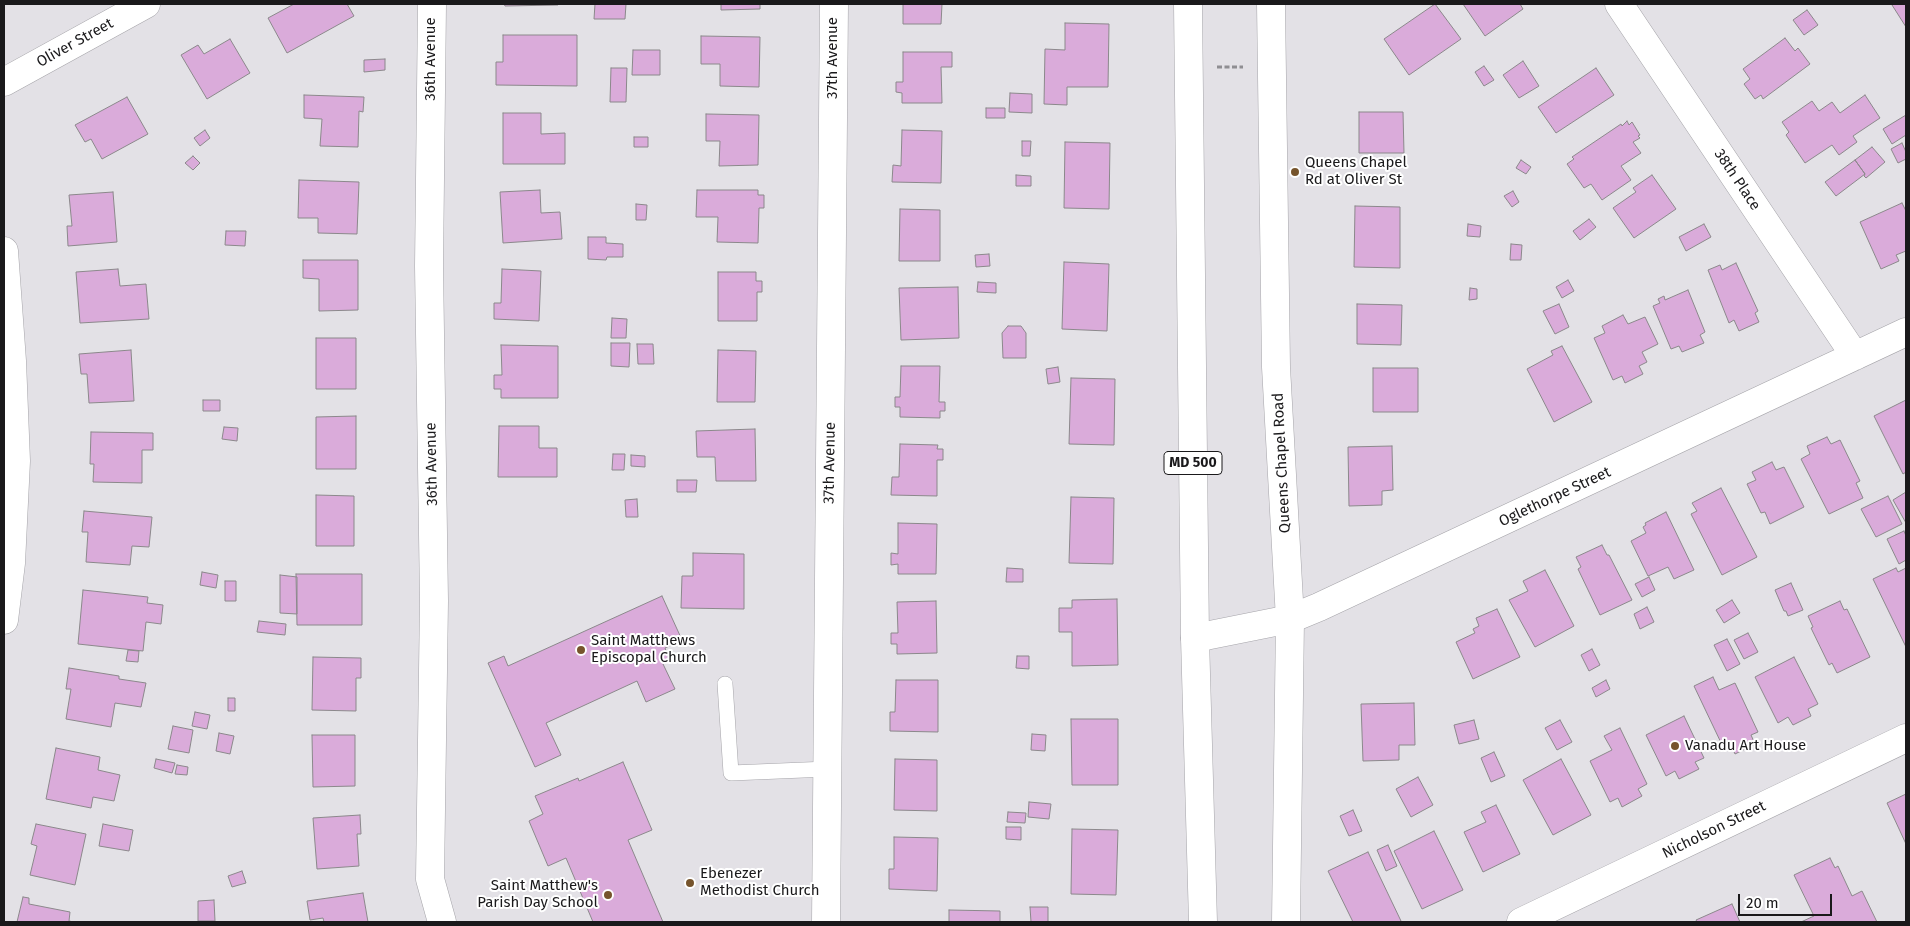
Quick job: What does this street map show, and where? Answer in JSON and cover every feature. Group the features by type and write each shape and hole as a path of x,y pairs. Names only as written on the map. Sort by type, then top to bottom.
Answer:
{"street":[{"name":"Oliver Street","path":"4,82 146,4"},
{"name":"36th Avenue","path":"432,4 429,266 434,601 430,879 442,922"},
{"name":"37th Avenue","path":"826,922 834,4"},
{"name":"MD 500","path":"1188,4 1196,638 1203,922"},
{"name":"38th Place","path":"1619,4 1855,356"},
{"name":"Queens Chapel Road","path":"1272,5 1276,367 1290,619 1286,922"},
{"path":"4,252 12,361 16,461 11,563 4,620"},
{"name":"Oglethorpe Street","path":"1196,638 1290,619 1319,607 1906,332"},
{"name":"Nicholson Street","path":"1521,922 1906,738"}],"lane":[{"path":"725,684 731,773 828,770"}],"path":[{"path":"1211,67 1249,67"}],"building":[{"path":"294,4 347,4 354,16 287,53 268,18"},
{"path":"504,4 558,4 558,5 505,6"},
{"path":"595,4 626,4 625,19 594,19"},
{"path":"721,4 760,4 760,9 721,10"},
{"path":"903,4 942,4 941,24 903,24"},
{"path":"1435,4 1461,39 1409,75 1384,39"},
{"path":"1463,4 1520,4 1523,9 1485,36"},
{"path":"1906,4 1906,27 1892,5"},
{"path":"1807,10 1818,25 1804,35 1793,20"},
{"path":"1065,23 1109,24 1108,87 1067,87 1067,105 1044,104 1045,49 1065,50"},
{"path":"503,35 577,35 577,86 496,85 496,62 503,62"},
{"path":"701,36 760,37 759,87 720,86 720,64 701,64"},
{"path":"1785,38 1795,51 1798,48 1810,64 1763,99 1761,95 1755,99 1744,84 1750,79 1743,69"},
{"path":"230,39 250,73 207,99 181,55 198,45 204,54"},
{"path":"633,50 660,50 660,75 632,75"},
{"path":"903,52 952,52 952,67 941,67 942,103 902,103 902,93 896,92 896,82 903,82"},
{"path":"385,59 385,70 364,72 364,60"},
{"path":"1523,61 1539,86 1519,98 1503,75"},
{"path":"1484,66 1494,80 1484,86 1475,72"},
{"path":"611,68 627,68 626,102 610,102"},
{"path":"1596,68 1614,95 1556,133 1538,107"},
{"path":"1010,93 1032,94 1032,113 1009,112"},
{"path":"304,95 364,97 363,112 359,111 358,147 320,146 322,119 304,118"},
{"path":"1865,95 1880,118 1853,136 1857,142 1839,155 1832,145 1805,163 1786,135 1789,132 1782,122 1812,101 1819,111 1832,102 1840,113"},
{"path":"127,97 148,134 102,159 91,139 85,142 75,125"},
{"path":"986,108 1005,108 1005,118 986,118"},
{"path":"1359,112 1403,112 1404,153 1359,153"},
{"path":"503,113 541,113 541,134 565,133 565,164 503,164"},
{"path":"706,114 759,115 758,165 719,166 720,141 706,141"},
{"path":"1906,115 1906,135 1892,144 1883,129"},
{"path":"1627,121 1629,125 1632,122 1640,135 1638,136 1640,138 1633,142 1641,153 1621,166 1631,180 1602,200 1591,184 1584,188 1567,164 1574,159 1572,157"},
{"path":"205,130 210,138 200,146 194,138"},
{"path":"902,130 942,131 941,183 892,182 893,165 901,166"},
{"path":"634,137 648,137 648,147 634,147"},
{"path":"1022,141 1031,141 1030,156 1022,156"},
{"path":"1065,142 1110,143 1109,209 1064,208"},
{"path":"1902,143 1906,152 1906,159 1898,163 1891,149"},
{"path":"1872,147 1885,162 1866,178 1855,160"},
{"path":"193,156 200,163 193,170 185,163"},
{"path":"1521,160 1531,167 1526,174 1516,168"},
{"path":"1855,160 1865,174 1836,196 1825,182"},
{"path":"1016,175 1031,176 1031,186 1016,186"},
{"path":"1652,175 1676,209 1634,238 1613,208 1636,192 1633,188"},
{"path":"299,180 359,182 357,234 318,233 318,218 298,218"},
{"path":"540,190 541,213 560,212 562,239 503,243 500,192"},
{"path":"697,190 758,190 758,195 764,195 764,208 759,208 758,243 717,242 718,217 696,217"},
{"path":"1513,191 1519,202 1512,207 1504,196"},
{"path":"113,192 117,242 68,246 67,226 72,226 69,195"},
{"path":"1902,203 1906,211 1906,251 1896,255 1899,261 1881,269 1860,222"},
{"path":"636,204 647,205 646,220 636,220"},
{"path":"1355,206 1400,207 1400,268 1354,267"},
{"path":"900,209 940,210 940,261 899,261"},
{"path":"1589,219 1596,227 1580,240 1573,231"},
{"path":"1468,224 1481,226 1480,237 1467,236"},
{"path":"1704,224 1711,237 1686,251 1679,237"},
{"path":"226,231 246,231 245,246 225,245"},
{"path":"588,237 606,237 606,243 623,244 623,257 607,257 606,260 588,259"},
{"path":"1511,244 1522,245 1521,260 1510,260"},
{"path":"989,254 990,266 976,267 975,255"},
{"path":"303,260 358,260 358,310 319,311 319,279 303,278"},
{"path":"1064,262 1109,264 1107,331 1062,329"},
{"path":"1736,263 1758,311 1755,313 1759,322 1739,331 1734,320 1729,323 1708,270 1720,265 1722,270"},
{"path":"118,269 120,286 146,284 149,319 80,323 76,272"},
{"path":"502,269 541,271 539,321 494,319 494,303 501,303"},
{"path":"718,272 756,272 756,281 762,281 762,292 757,292 757,321 718,321"},
{"path":"1568,280 1574,291 1562,298 1556,287"},
{"path":"978,282 996,283 996,293 977,292"},
{"path":"958,287 959,338 901,340 899,288"},
{"path":"1470,288 1477,289 1477,299 1469,300"},
{"path":"1688,290 1705,332 1700,335 1704,343 1682,352 1679,346 1671,349 1653,306 1660,303 1658,299 1664,296 1665,300"},
{"path":"1357,304 1402,305 1401,345 1357,344"},
{"path":"1559,304 1569,327 1555,334 1543,311"},
{"path":"1623,315 1628,324 1645,317 1658,344 1642,352 1647,362 1639,366 1643,374 1625,383 1622,376 1613,380 1594,338 1605,333 1602,326"},
{"path":"612,318 627,319 626,338 611,338"},
{"path":"1008,326 1021,326 1026,333 1026,358 1003,358 1002,333"},
{"path":"316,338 356,338 356,389 316,389"},
{"path":"611,343 630,343 629,367 611,366"},
{"path":"637,344 653,344 654,364 638,364"},
{"path":"501,345 558,346 558,398 501,398 501,389 494,389 494,375 502,375"},
{"path":"1562,346 1592,402 1554,422 1527,369 1553,355 1551,351"},
{"path":"131,350 134,401 89,403 87,374 81,374 79,354"},
{"path":"718,350 756,351 755,402 717,402"},
{"path":"901,366 940,366 939,402 945,402 945,411 940,411 940,418 900,417 900,407 895,407 895,397 900,397"},
{"path":"1058,367 1060,382 1048,384 1046,369"},
{"path":"1373,368 1418,368 1418,412 1373,412"},
{"path":"1071,378 1115,379 1114,445 1069,444"},
{"path":"203,400 220,400 220,411 203,411"},
{"path":"1906,400 1906,472 1903,474 1874,416"},
{"path":"356,416 356,469 316,469 316,417"},
{"path":"499,426 539,426 539,448 557,448 557,477 498,477"},
{"path":"224,427 238,428 237,441 222,439"},
{"path":"755,429 756,481 716,481 715,457 697,457 696,431"},
{"path":"91,432 153,433 153,450 142,450 142,483 93,482 94,464 90,464"},
{"path":"1827,437 1831,444 1840,440 1860,481 1856,483 1863,498 1829,514 1801,459 1810,454 1807,446"},
{"path":"900,444 938,445 937,449 943,449 943,460 937,460 937,496 891,495 892,477 899,477"},
{"path":"1392,446 1393,490 1382,491 1382,505 1349,506 1348,447"},
{"path":"613,454 625,454 624,470 612,470"},
{"path":"631,455 645,456 645,467 631,466"},
{"path":"1772,462 1776,470 1784,467 1804,507 1770,524 1765,512 1761,513 1747,484 1756,480 1752,472"},
{"path":"677,480 697,480 696,492 677,492"},
{"path":"1721,488 1757,557 1722,575 1691,514 1697,511 1692,503"},
{"path":"1906,492 1906,523 1893,500"},
{"path":"316,495 354,496 354,546 316,546"},
{"path":"1888,496 1902,524 1876,537 1861,509"},
{"path":"1071,497 1114,498 1113,564 1069,563"},
{"path":"637,499 638,517 626,517 625,500"},
{"path":"84,511 152,517 149,547 132,546 130,565 86,562 88,532 82,532"},
{"path":"1666,512 1694,570 1674,579 1668,567 1648,576 1631,541 1646,533 1643,527 1646,525 1645,523"},
{"path":"898,523 937,524 936,574 898,574 898,564 891,565 891,553 898,554"},
{"path":"1904,531 1906,536 1906,560 1899,564 1887,539"},
{"path":"1602,545 1632,600 1600,615 1578,569 1581,567 1576,557"},
{"path":"693,553 744,554 744,609 681,608 682,576 693,576"},
{"path":"1007,568 1023,569 1023,582 1006,582"},
{"path":"1896,568 1898,572 1906,568 1906,647 1873,579"},
{"path":"1545,570 1574,626 1535,647 1509,600 1528,591 1523,581"},
{"path":"202,572 218,575 216,588 200,585"},
{"path":"296,574 362,574 362,625 297,625"},
{"path":"280,575 297,577 297,614 280,613"},
{"path":"1649,577 1655,590 1642,597 1635,584"},
{"path":"225,581 236,581 236,601 225,601"},
{"path":"1791,583 1803,610 1788,616 1775,590"},
{"path":"83,590 148,597 147,603 163,605 161,624 146,622 143,651 78,644"},
{"path":"662,596 682,640 665,648 670,661 663,664 675,689 646,702 637,681 546,723 561,755 535,767 488,663 504,656 508,666"},
{"path":"1117,599 1118,665 1072,666 1072,632 1059,632 1059,608 1072,608 1072,600"},
{"path":"1732,600 1740,613 1724,623 1716,610"},
{"path":"936,601 937,653 897,654 897,644 891,644 891,633 898,633 897,602"},
{"path":"1840,601 1844,610 1847,609 1870,657 1837,673 1832,663 1829,665 1811,628 1813,627 1808,616"},
{"path":"1647,607 1654,622 1640,629 1634,614"},
{"path":"1497,609 1520,657 1473,679 1456,642 1475,633 1473,629 1479,626 1476,618"},
{"path":"259,621 286,624 285,635 257,632"},
{"path":"1748,633 1758,652 1744,659 1734,640"},
{"path":"1727,639 1740,664 1727,671 1714,645"},
{"path":"1592,649 1600,665 1589,671 1581,655"},
{"path":"128,650 139,651 138,662 126,661"},
{"path":"1017,656 1029,656 1029,669 1016,668"},
{"path":"313,657 361,658 361,678 356,678 356,711 312,710"},
{"path":"1794,657 1818,704 1808,709 1811,716 1793,725 1788,717 1778,723 1755,677"},
{"path":"69,668 119,676 119,679 146,683 141,707 115,703 111,727 66,719 71,689 66,689"},
{"path":"1713,677 1719,690 1735,683 1758,732 1751,735 1755,744 1735,754 1731,745 1724,749 1694,686"},
{"path":"896,680 938,680 938,732 890,731 890,712 895,712"},
{"path":"1606,680 1610,689 1596,697 1592,688"},
{"path":"228,698 235,698 235,711 228,711"},
{"path":"1414,703 1415,745 1399,745 1399,760 1363,761 1361,704"},
{"path":"195,712 210,715 207,729 192,726"},
{"name":"Vanadu Art House","path":"1684,716 1704,758 1695,762 1699,769 1679,779 1675,771 1666,776 1646,735"},
{"path":"1071,719 1118,719 1118,785 1072,785"},
{"path":"1474,720 1479,739 1459,744 1454,725"},
{"path":"1560,720 1572,742 1557,750 1545,728"},
{"path":"173,726 193,730 189,753 168,749"},
{"path":"1620,728 1647,784 1638,789 1642,796 1622,807 1618,798 1610,802 1590,761 1612,750 1604,736"},
{"path":"219,733 234,736 230,754 216,751"},
{"path":"1032,734 1046,735 1045,751 1031,750"},
{"path":"312,735 355,735 355,786 313,787"},
{"path":"56,748 100,757 98,770 120,775 114,801 93,797 91,808 46,799"},
{"path":"1494,752 1505,776 1491,782 1481,758"},
{"path":"156,759 175,763 172,773 154,768"},
{"path":"895,759 937,760 937,811 894,810"},
{"path":"1561,759 1591,815 1553,835 1523,780"},
{"path":"623,762 652,830 628,840 663,922 593,922 566,858 548,866 529,821 543,814 535,796 578,778 579,781"},
{"path":"177,765 188,767 187,775 175,774"},
{"path":"1418,777 1433,805 1411,817 1396,789"},
{"path":"1906,794 1906,844 1887,803"},
{"path":"1029,802 1051,804 1049,819 1028,817"},
{"path":"1496,805 1520,854 1483,872 1464,832 1486,822 1481,812"},
{"path":"1353,810 1362,831 1349,836 1340,816"},
{"path":"1008,812 1026,813 1025,823 1007,822"},
{"path":"360,815 361,834 357,834 359,866 317,869 313,818"},
{"path":"36,824 86,834 75,885 30,875 37,846 31,844"},
{"path":"103,824 133,830 129,851 99,846"},
{"path":"1006,827 1021,827 1021,840 1006,839"},
{"path":"1072,829 1118,830 1116,895 1071,894"},
{"path":"1434,831 1463,890 1422,909 1394,851"},
{"path":"894,837 938,838 937,891 889,889 889,869 894,869"},
{"path":"1388,845 1397,866 1386,871 1377,850"},
{"path":"1368,852 1401,921 1353,922 1328,871"},
{"path":"1830,858 1835,868 1838,866 1852,896 1862,891 1877,922 1801,922 1814,916 1794,875"},
{"path":"242,871 246,883 232,887 228,876"},
{"path":"363,893 368,922 324,922 323,918 310,920 307,901"},
{"path":"23,897 29,898 29,904 70,912 69,921 74,922 17,922"},
{"path":"214,900 215,921 198,921 198,901"},
{"path":"1732,904 1740,922 1697,922 1696,920"},
{"path":"1030,907 1048,907 1048,922 1031,922"},
{"path":"949,910 1000,911 1000,922 949,922"}],"place":[{"name":"Queens Chapel Rd at Oliver St","path":"1295,172"},
{"name":"Saint Matthews Episcopal Church","path":"581,650"},
{"name":"Vanadu Art House","path":"1675,746"},
{"name":"Ebenezer Methodist Church","path":"690,883"},
{"name":"Saint Matthew's Parish Day School","path":"608,895"}]}
